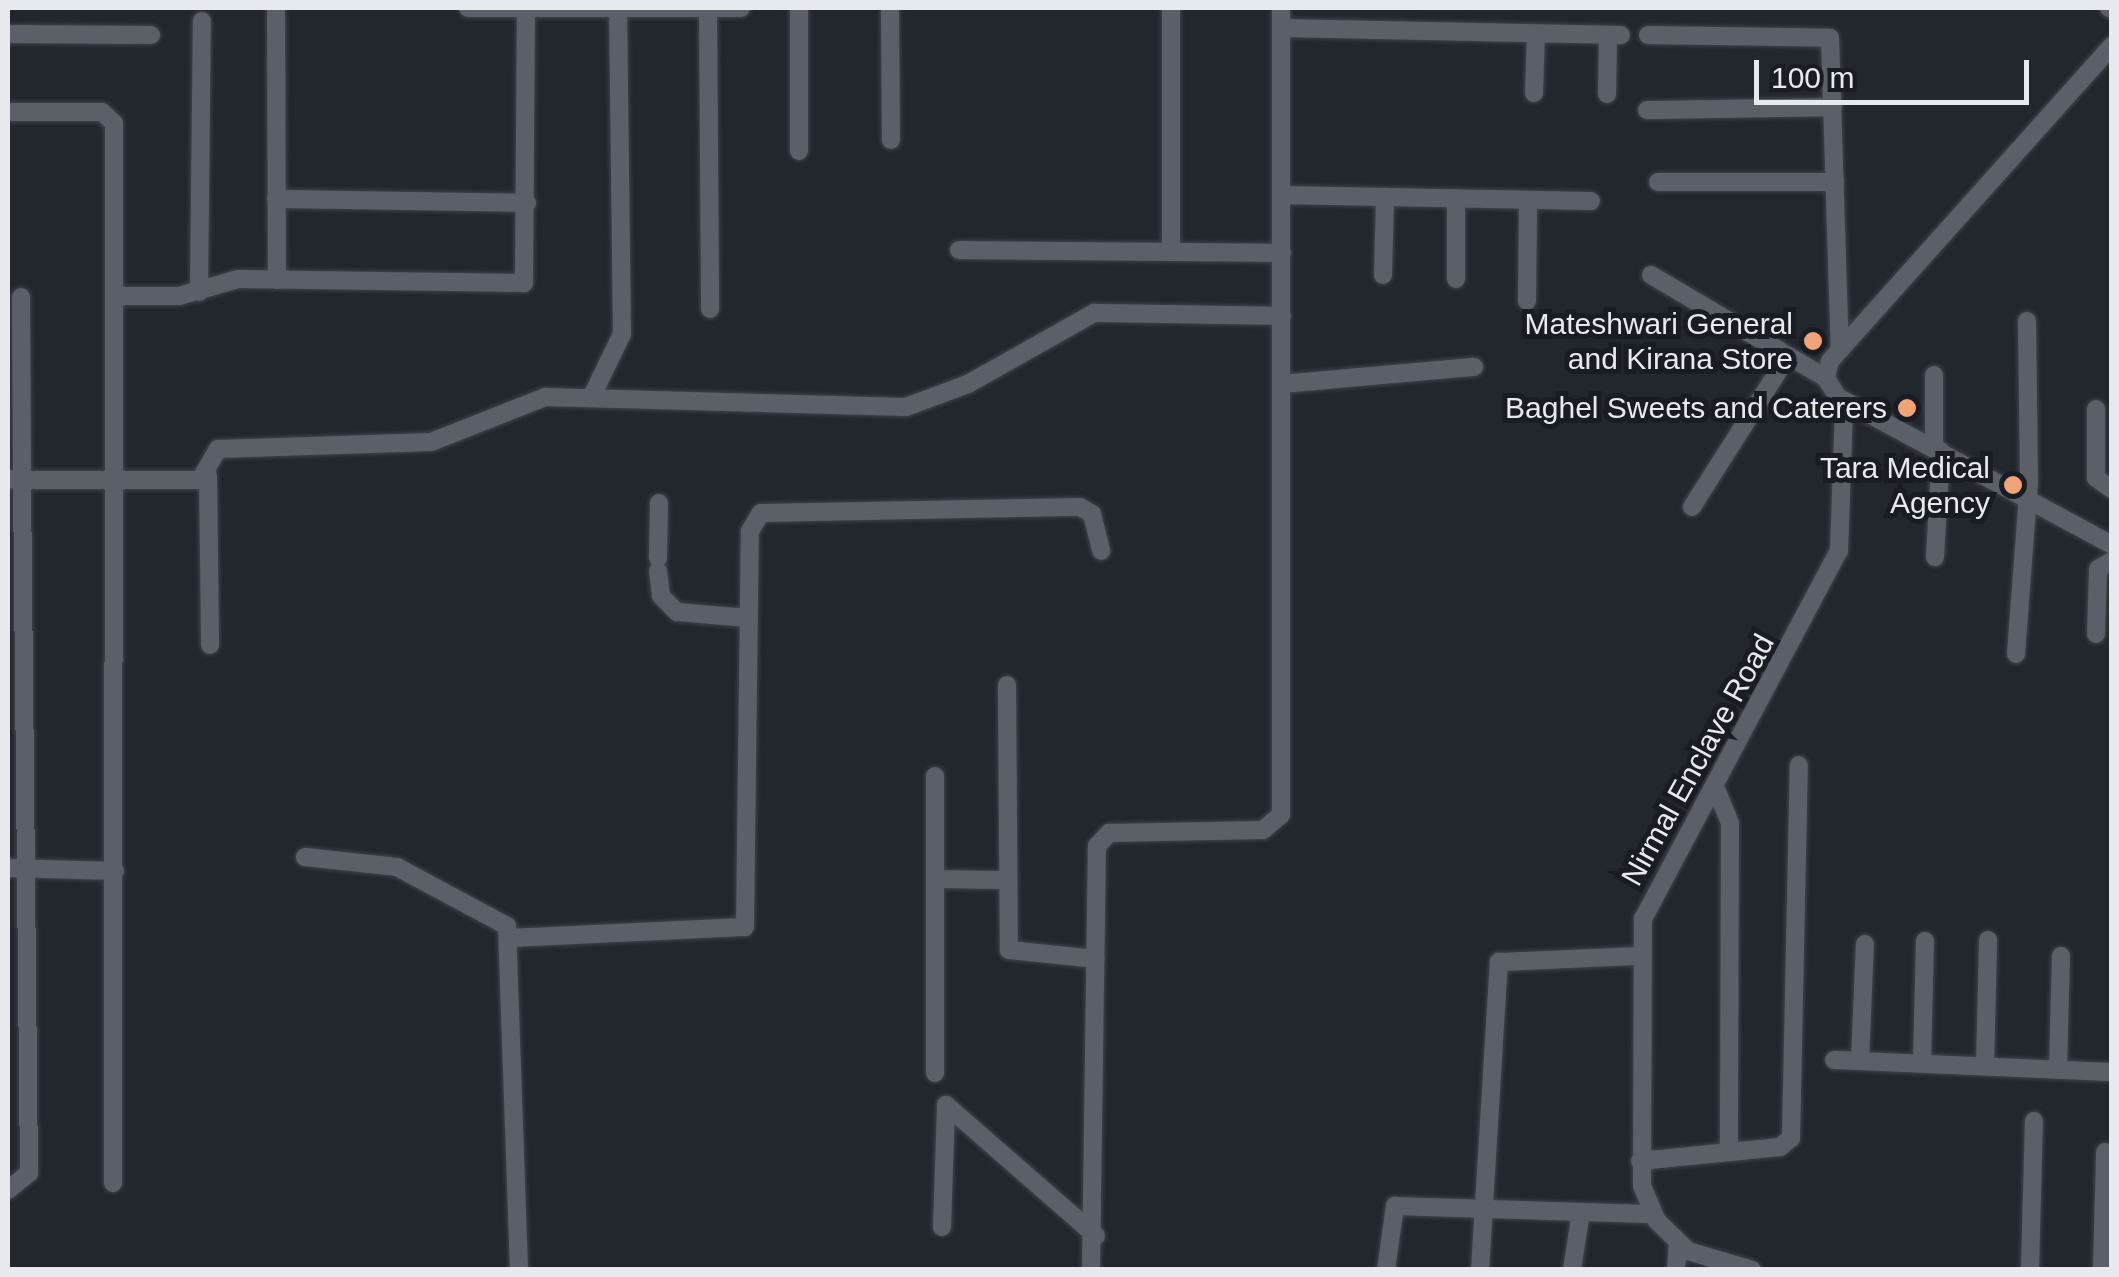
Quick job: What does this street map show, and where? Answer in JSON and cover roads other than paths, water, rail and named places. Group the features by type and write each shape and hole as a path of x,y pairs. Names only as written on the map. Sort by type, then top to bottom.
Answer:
{"street":[{"path":"276,8 276,280"},
{"path":"468,8 742,8"},
{"path":"591,398 622,334 618,8"},
{"path":"708,8 710,309"},
{"path":"799,8 799,151"},
{"path":"890,8 891,140"},
{"path":"1171,8 1171,252"},
{"path":"1091,1270 1096,1236 1095,856 1104,836 1263,830 1281,815 1280,8"},
{"path":"114,296 199,292 238,278 524,283 526,9"},
{"path":"199,292 202,21"},
{"path":"1281,28 1614,35 1608,94"},
{"path":"8,34 151,35"},
{"path":"1534,93 1536,34"},
{"path":"1648,35 1827,37 1833,108 1840,350"},
{"path":"1826,378 1840,350 2112,46"},
{"path":"1647,110 1833,108"},
{"path":"8,112 112,118 113,1184"},
{"path":"1658,182 1835,182"},
{"path":"1283,195 1590,202"},
{"path":"1383,275 1385,197"},
{"path":"276,199 526,203"},
{"path":"1456,199 1456,279"},
{"path":"1527,301 1528,200"},
{"path":"958,250 1282,253"},
{"path":"1651,275 1786,359 1826,378 1843,400 1938,449 2022,499 2096,529 2112,545"},
{"path":"8,1190 28,1174 16,868 15,479 21,298"},
{"path":"210,645 208,476 218,449 431,442 528,400 591,398 906,407 968,384 1094,313 1282,316"},
{"path":"2016,654 2026,322"},
{"path":"1692,506 1786,359"},
{"path":"1282,384 1474,367"},
{"path":"1934,375 1938,449 1935,557"},
{"name":"Nirmal Enclave Road","path":"1678,1243 1654,1214 1640,1161 1636,956 1651,899 1717,791 1839,551 1843,400"},
{"path":"2096,409 2096,478 2112,489"},
{"path":"15,479 114,481 208,476"},
{"path":"659,504 661,596 677,612 748,618"},
{"path":"510,938 745,927 750,532 762,512 1080,508 1092,514 1101,551"},
{"path":"2096,634 2098,569 2112,561"},
{"path":"1007,685 1008,880 1013,955 1096,959"},
{"path":"1640,1161 1785,1145 1792,1132 1799,765"},
{"path":"935,776 935,1073"},
{"path":"1717,791 1730,824 1730,1152"},
{"path":"305,858 398,866 494,913 510,938 519,1270"},
{"path":"16,868 115,871"},
{"path":"935,879 1008,880"},
{"path":"1922,1062 1924,940"},
{"path":"1985,1066 1988,940"},
{"path":"1860,1061 1865,944"},
{"path":"1480,1270 1499,962 1636,956"},
{"path":"2058,1069 2061,956"},
{"path":"1834,1060 2112,1072"},
{"path":"942,1227 946,1105 1096,1236"},
{"path":"2030,1270 2034,1122"},
{"path":"2102,1270 2105,1152"},
{"path":"1386,1270 1391,1208 1654,1214"},
{"path":"1572,1270 1581,1212"},
{"path":"1676,1270 1678,1243 1752,1270"}],"place":[{"name":"Mateshwari General and Kirana Store","path":"1813,341"},
{"name":"Baghel Sweets and Caterers","path":"1907,408"},
{"name":"Tara Medical Agency","path":"2013,485"}]}
